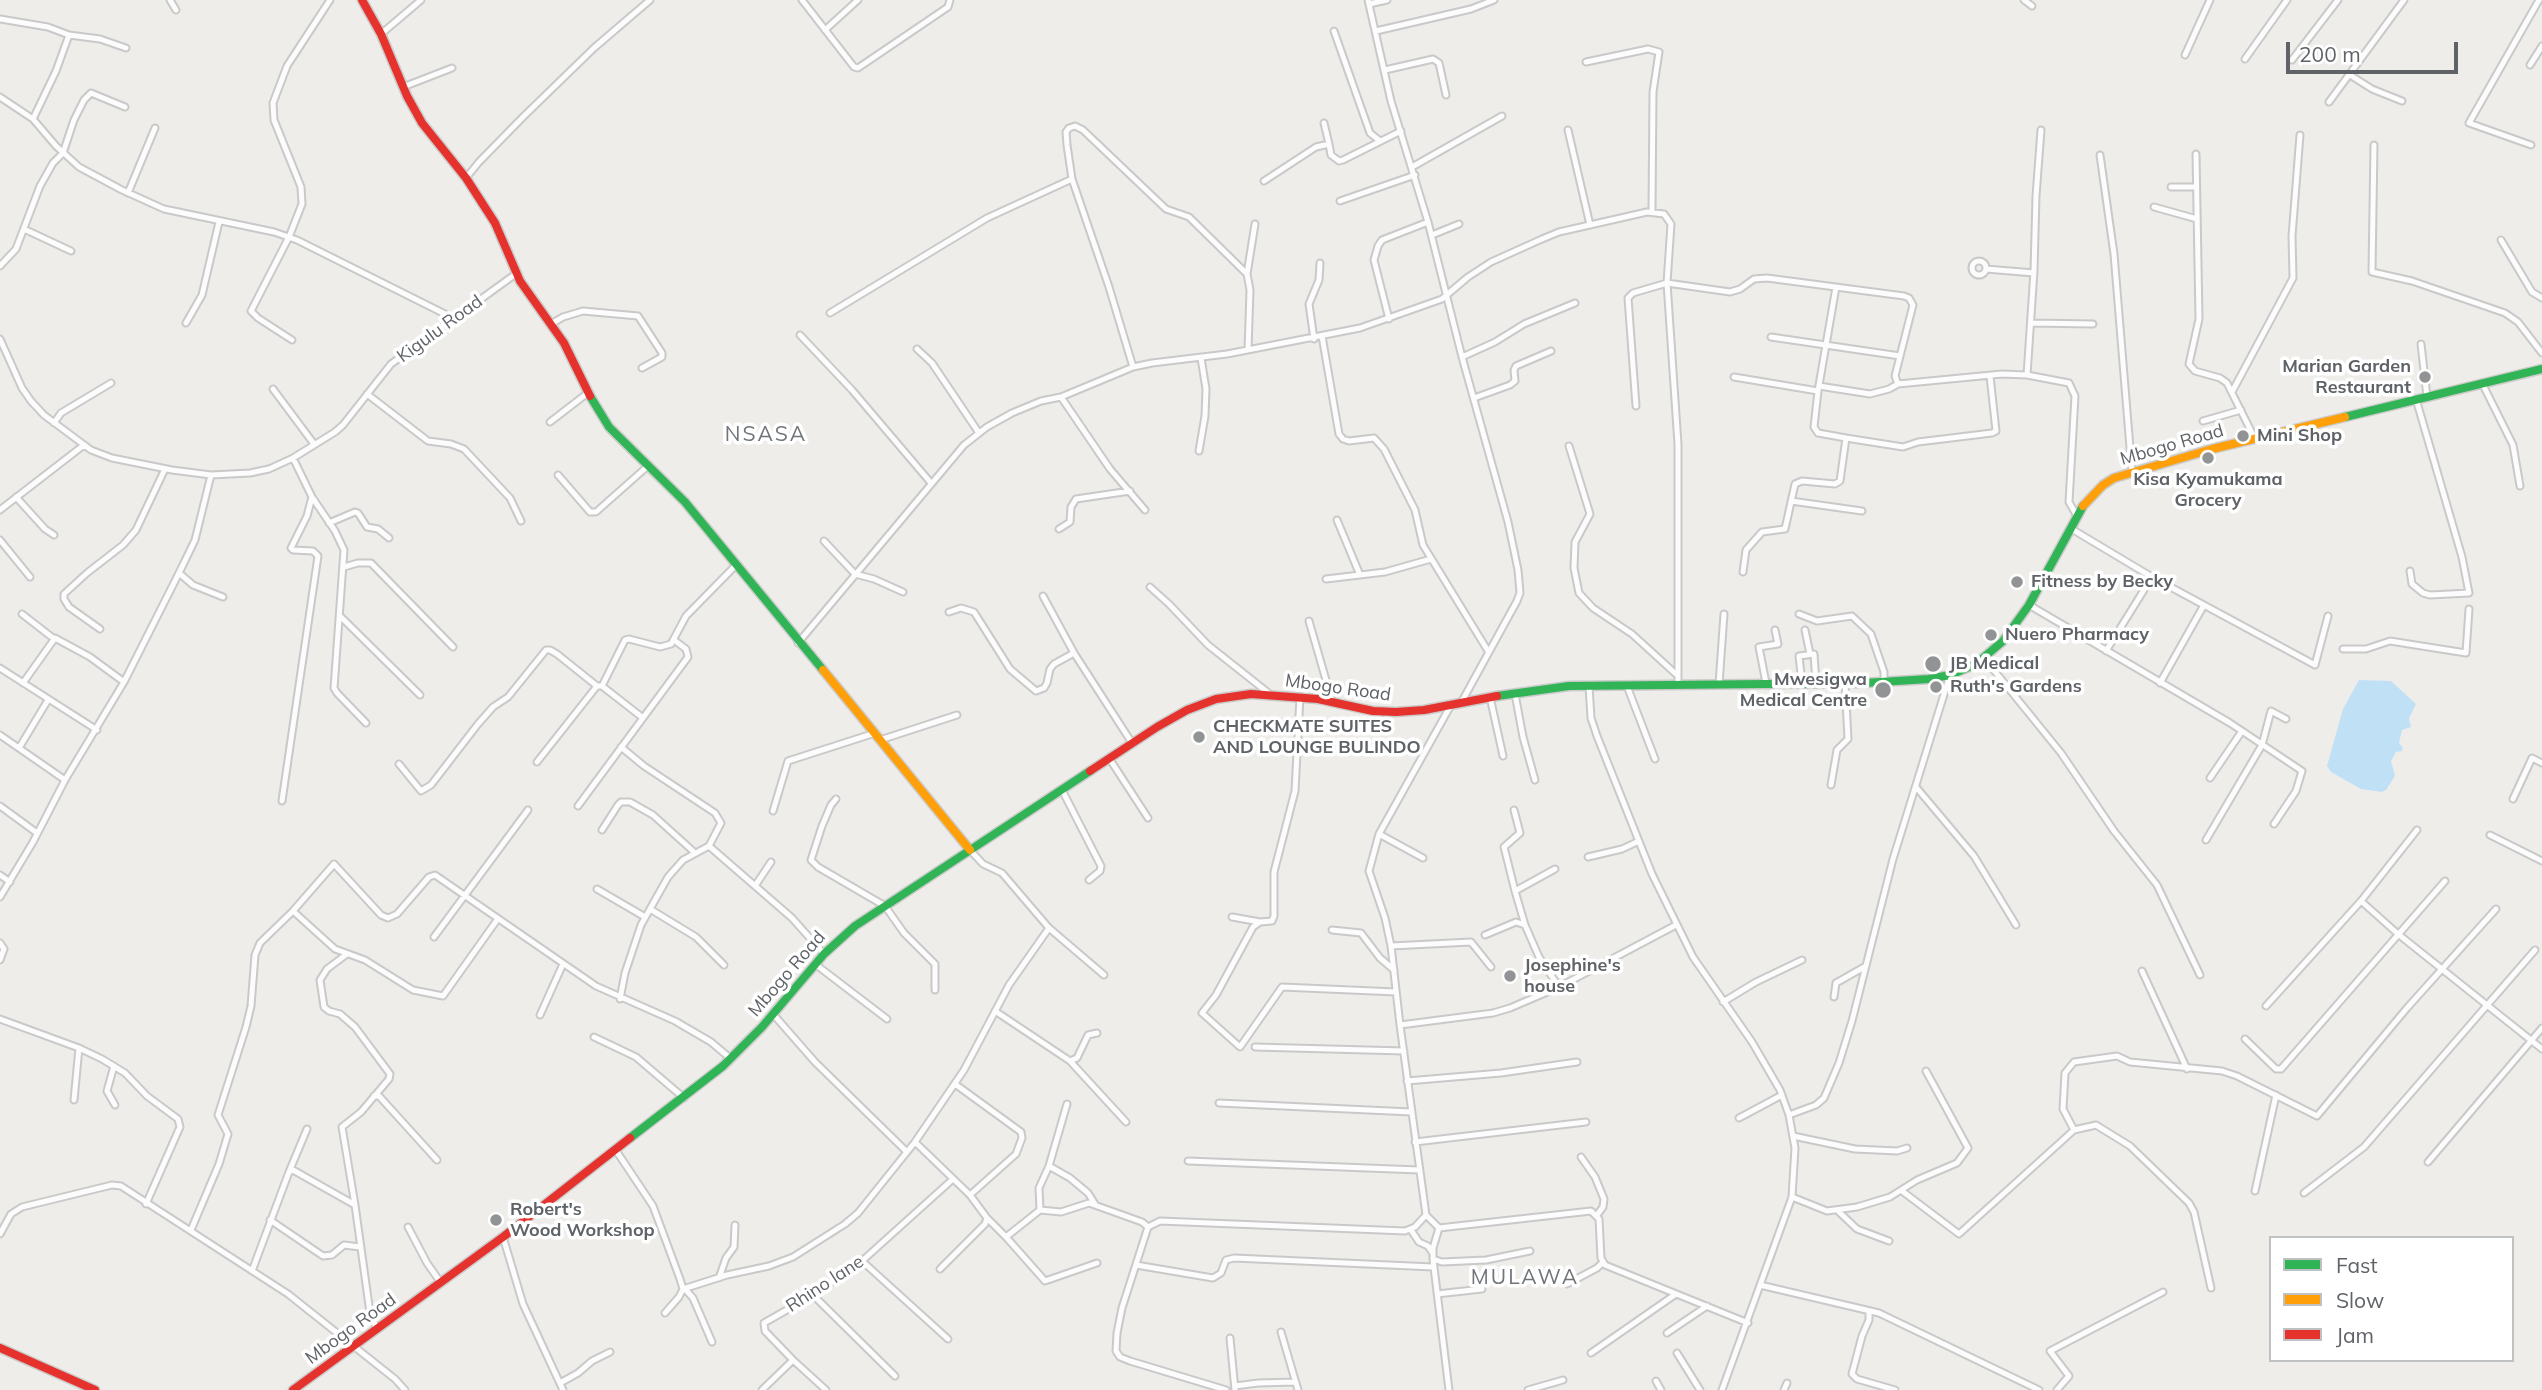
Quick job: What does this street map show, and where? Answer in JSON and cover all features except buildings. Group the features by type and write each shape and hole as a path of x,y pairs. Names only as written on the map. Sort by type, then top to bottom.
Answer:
{"main road":[{"path":"362,0 381,34 403,87 429,134 466,178 495,223 526,290 570,353 608,427 685,502 970,850"},
{"name":"Mbogo Road","path":"293,1390 503,1237 684,1098 731,1059 841,937 1132,743 1201,704 1236,695 1271,695 1332,701 1373,711 1396,712 1489,697 1589,686 1884,682 1950,675 1984,658 2003,641 2029,605 2086,501 2103,485 2132,471 2542,369"},
{"path":"0,1348 94,1390"}],"street":[{"path":"170,0 176,10"},
{"path":"292,340 257,318 251,311 301,212 302,196 274,120 273,103 287,66 330,0"},
{"path":"381,34 421,0"},
{"path":"466,178 523,117 594,48 650,0"},
{"path":"802,0 853,67 858,68 948,7 950,0"},
{"path":"825,30 858,0"},
{"path":"1387,0 1369,2 1391,101 1432,234 1462,357 1508,522 1520,583 1520,593 1511,613 1461,702"},
{"path":"1376,30 1472,9 1494,0"},
{"path":"2024,0 2032,6"},
{"path":"2185,55 2210,0"},
{"path":"2245,59 2287,0"},
{"path":"2292,60 2338,0"},
{"path":"2329,102 2404,0"},
{"path":"2531,145 2469,123 2539,0"},
{"path":"0,19 48,27 69,35 100,39 126,48"},
{"path":"1334,31 1370,133 1380,141"},
{"path":"33,119 56,71 69,35"},
{"path":"2530,65 2542,46"},
{"path":"1586,61 1648,49 1660,52 1653,92 1652,211"},
{"path":"1385,70 1433,59 1439,63 1446,95"},
{"path":"403,87 452,68"},
{"path":"2350,75 2372,89 2402,101"},
{"path":"0,265 14,253 40,186 53,163 63,153 74,120 91,93 125,107"},
{"path":"0,97 33,119 79,167 128,193 164,209 289,237 455,319"},
{"path":"1412,167 1502,116"},
{"path":"1324,123 1331,155 1339,161 1401,131"},
{"path":"1133,367 1072,180 1066,132 1075,127 1083,130 1166,209 1189,217 1247,274"},
{"path":"128,193 155,128"},
{"path":"1568,130 1590,225"},
{"path":"2027,374 2041,130"},
{"path":"2232,392 2294,278 2292,236 2300,135"},
{"path":"1264,181 1316,147 1329,144"},
{"path":"2374,145 2372,272 2412,281 2505,313 2518,322 2542,353"},
{"path":"2196,154 2199,319 2189,364 2195,371 2224,380 2255,439"},
{"path":"2100,155 2114,254 2132,471"},
{"path":"1340,201 1415,175"},
{"path":"830,313 986,218 1072,180"},
{"path":"2171,187 2196,187"},
{"path":"2154,207 2197,219"},
{"path":"798,643 964,445 1012,413 1041,401 1061,397 1133,367 1314,339 1389,318 1447,295 1491,261 1559,232 1652,211 1664,214 1671,224 1667,283 1678,444 1678,684"},
{"path":"186,323 202,295 219,222"},
{"path":"1389,318 1374,260 1375,252 1382,240 1428,222"},
{"path":"1248,350 1250,290 1247,274 1255,224"},
{"path":"1432,234 1459,224"},
{"path":"24,229 71,251"},
{"path":"2501,240 2532,292 2542,298"},
{"path":"1314,339 1309,304 1319,280 1320,263"},
{"path":"1986,269 2034,273"},
{"name":"Kigulu Road","path":"314,444 344,425 391,364 517,273"},
{"path":"1636,406 1628,298 1633,293 1667,283 1730,292 1760,278 1904,296 1912,301 1913,305 1895,376 1898,384"},
{"path":"1836,287 1818,388 1816,432 1903,447 1918,442 1992,433 1996,431 1990,376"},
{"path":"1462,357 1495,342 1524,324 1575,303"},
{"path":"469,308 477,313"},
{"path":"551,324 583,311 638,316 662,354 662,357 642,369"},
{"path":"2031,323 2093,324"},
{"path":"800,335 852,390 931,483"},
{"path":"1322,336 1339,434 1342,439 1349,441 1374,438 1384,449 1415,510 1419,536 1430,559 1488,651"},
{"path":"1771,337 1900,356"},
{"path":"0,340 22,388 54,424 84,445 111,458 165,468 211,475 250,473 293,458 314,444 273,389"},
{"path":"2421,344 2427,397"},
{"path":"917,349 932,363 979,433"},
{"path":"1474,398 1515,381 1516,366 1551,351"},
{"path":"1199,451 1206,389 1201,358"},
{"path":"1734,377 1870,394 1898,384 1990,376 2027,374 2069,383 2076,396 2069,502 2077,516"},
{"path":"54,424 61,413 111,383"},
{"path":"2482,383 2513,445 2520,486"},
{"path":"550,422 589,392"},
{"path":"367,394 428,442 451,444 464,449 510,498 521,521"},
{"path":"1061,397 1110,469 1145,510"},
{"path":"2410,571 2412,584 2423,593 2469,593 2462,558 2416,400"},
{"path":"2203,421 2241,410"},
{"path":"1743,572 1746,550 1762,532 1785,529 1797,483 1839,482 1846,438"},
{"path":"0,510 84,445"},
{"path":"1569,446 1590,514 1576,542 1574,568 1579,593 1593,608 1632,634 1677,675"},
{"path":"293,458 312,498 330,523 344,550 334,688 366,723"},
{"path":"558,475 590,512 596,512 649,465"},
{"path":"100,629 69,607 64,594 123,545 136,530 165,468"},
{"path":"0,897 65,780 124,682 179,573 197,536 211,475"},
{"path":"1059,529 1070,522 1071,507 1076,499 1130,491"},
{"path":"16,497 45,529 54,535"},
{"path":"282,801 318,556 313,551 293,550 291,544 307,516 312,498"},
{"path":"1791,501 1862,511"},
{"path":"330,523 355,512 367,527 378,529 389,538"},
{"path":"1337,520 1360,575"},
{"path":"2070,528 2152,578 2315,666 2328,616"},
{"path":"0,540 30,577"},
{"path":"824,541 855,574 903,592"},
{"path":"1326,579 1399,569 1430,559"},
{"path":"344,567 371,563 453,647"},
{"path":"537,762 599,686 625,640 666,647 674,640 686,616 737,564"},
{"path":"179,573 186,581 223,597"},
{"path":"2106,651 2152,578"},
{"path":"1150,587 1208,645 1271,695"},
{"path":"1043,596 1073,653 1132,743"},
{"path":"2029,605 2242,731 2301,771 2296,791 2274,824"},
{"path":"2160,683 2204,605"},
{"path":"949,612 961,608 974,612 1010,669 1036,691 1044,688 1054,664 1073,653"},
{"path":"2343,649 2366,649 2390,641 2466,653 2469,608"},
{"path":"22,614 53,639 90,657 124,682"},
{"path":"1719,684 1724,614"},
{"path":"1800,614 1817,621 1853,616 1871,634 1884,672 1884,682"},
{"path":"340,616 420,695"},
{"path":"1309,621 1332,701"},
{"path":"1766,683 1759,647 1778,644 1775,630"},
{"path":"1805,630 1810,654"},
{"path":"23,683 53,639"},
{"path":"578,806 688,656 686,649 674,640"},
{"path":"399,764 421,791 431,785 478,724 493,707 508,697 546,650 550,649 643,719"},
{"path":"1802,682 1799,656 1814,654 1816,683"},
{"path":"1984,658 2062,753 2114,831 2157,885 2200,975"},
{"path":"0,668 97,730"},
{"path":"1789,1115 1815,1105 1829,1090 1852,1021 1893,859 1950,675"},
{"path":"1831,785 1837,750 1848,739 1845,683"},
{"path":"1627,685 1655,759"},
{"path":"1589,686 1591,718 1597,736 1639,842 1676,925 1693,957 1752,1042 1782,1095 1789,1115 1795,1167 1793,1197 1724,1389"},
{"path":"1515,694 1535,780"},
{"path":"1232,917 1260,922 1272,920 1274,916 1274,872 1295,791 1300,697"},
{"path":"1489,697 1503,756"},
{"path":"19,748 48,700"},
{"path":"1439,1228 1426,1215 1391,946 1385,918 1369,871 1379,834 1451,705"},
{"path":"2207,841 2262,745 2272,711 2286,719"},
{"path":"773,811 788,761 957,715"},
{"path":"2210,778 2242,731"},
{"path":"0,736 65,780"},
{"path":"620,999 636,938 650,909 674,867 694,852 709,846 721,822 719,817 621,747"},
{"path":"1109,758 1148,818"},
{"path":"2513,799 2532,758 2542,763"},
{"path":"1916,787 1974,856 2016,925"},
{"path":"1062,790 1101,866 1100,871 1089,880"},
{"path":"836,799 828,811 811,860 869,899 885,906 904,933 935,964 935,990"},
{"path":"603,830 621,802 630,803 653,815 694,852"},
{"path":"0,806 37,833"},
{"path":"434,937 528,810"},
{"path":"1514,810 1520,833 1504,847 1515,891 1525,925 1539,957 1559,987"},
{"path":"2266,1006 2361,901 2417,830"},
{"path":"1379,834 1423,858"},
{"path":"2490,835 2542,861"},
{"path":"1588,857 1639,842"},
{"path":"709,846 792,918 824,954"},
{"path":"970,850 983,864 1002,873 1049,928 1104,975"},
{"path":"755,886 771,862"},
{"path":"191,1230 227,1139 227,1131 218,1115 251,1006 257,950 260,943 293,911 334,864 385,918 397,914 433,874 596,986 620,999 675,1021 711,1042 731,1059"},
{"path":"1515,891 1555,869"},
{"path":"0,876 10,882"},
{"path":"2245,1039 2276,1069 2281,1069 2445,881"},
{"path":"597,889 645,918"},
{"path":"2361,901 2542,1048"},
{"path":"650,909 696,937 724,965"},
{"path":"2074,1130 2063,1108 2065,1073 2074,1062 2116,1056 2130,1062 2222,1071 2276,1095 2314,1116 2319,1115 2407,1008 2496,909"},
{"path":"293,911 330,946 365,960 414,990 443,996 497,919"},
{"path":"1260,922 1253,927 1216,995 1202,1013 1240,1047 1282,987 1396,992"},
{"path":"1485,935 1516,922 1525,925"},
{"path":"1400,1025 1493,1013 1538,997 1676,925"},
{"path":"665,1313 683,1289 793,1257 845,1224 864,1206 915,1142 955,1084 1020,967 1049,928"},
{"path":"1332,930 1361,933 1380,958 1394,970"},
{"path":"1391,946 1471,942 1491,967"},
{"path":"0,943 4,950 0,960"},
{"path":"2304,1193 2364,1147 2535,950"},
{"path":"348,953 327,969 320,980 324,1007 340,1014 355,1027 390,1074 390,1079 361,1112 342,1127 371,1319 377,1329"},
{"path":"1723,1002 1756,982 1802,960"},
{"path":"540,1015 563,964"},
{"path":"815,964 887,1019"},
{"path":"1834,997 1835,986 1840,980 1866,966"},
{"path":"2142,971 2187,1069"},
{"path":"995,1011 1070,1061 1126,1122"},
{"path":"773,1014 815,1062 906,1151"},
{"path":"0,1019 79,1048 114,1066 125,1073 147,1096 176,1116 181,1125 146,1204"},
{"path":"2428,1162 2542,1028"},
{"path":"1070,1061 1077,1058 1088,1035 1097,1033"},
{"path":"594,1037 636,1057 684,1098"},
{"path":"1255,1047 1404,1051"},
{"path":"74,1100 79,1048"},
{"path":"1407,1082 1577,1062"},
{"path":"114,1066 107,1091 116,1105"},
{"path":"1793,1197 1820,1209 1838,1210 1879,1202 1917,1180 1953,1166 1968,1150 1926,1071"},
{"path":"955,1084 1021,1132 1022,1138 1016,1154 970,1195"},
{"path":"1739,1118 1782,1095"},
{"path":"2255,1191 2276,1095"},
{"path":"374,1096 379,1096 437,1160"},
{"path":"1219,1103 1411,1112"},
{"path":"1040,1210 1039,1188 1049,1166 1068,1104"},
{"path":"1415,1142 1586,1122"},
{"path":"1902,1191 1959,1234 2074,1130 2096,1125 2142,1156 2189,1203 2194,1212 2211,1288"},
{"path":"252,1271 307,1129"},
{"path":"1793,1136 1855,1149 1898,1151 1907,1148"},
{"path":"915,1142 970,1195 987,1218 1045,1281 1097,1264"},
{"path":"615,1149 653,1206 683,1289 693,1297 712,1342"},
{"path":"1567,1283 1597,1268 1602,1262 1597,1215 1604,1199 1595,1177 1581,1157"},
{"path":"1188,1161 1419,1170"},
{"path":"1049,1166 1070,1178 1088,1193 1095,1204"},
{"path":"289,1172 293,1170 355,1205"},
{"name":"Rhino lane","path":"826,1390 765,1331 764,1323 813,1295 862,1261 954,1179"},
{"path":"0,1234 11,1214 22,1207 112,1185 125,1188 305,1307 405,1390"},
{"path":"1006,1237 1040,1210 1061,1212 1089,1203 1148,1227"},
{"path":"1439,1228 1591,1210 1597,1215"},
{"path":"1838,1210 1857,1229 1889,1241"},
{"path":"1226,1390 1130,1361 1117,1354 1116,1333 1128,1285 1148,1227 1160,1221 1411,1230 1426,1215"},
{"path":"940,1269 985,1224 987,1218"},
{"path":"270,1220 323,1256 332,1255 344,1245 360,1247"},
{"path":"719,1278 726,1258 734,1247 735,1225"},
{"path":"408,1227 441,1283"},
{"path":"1439,1228 1433,1268 1449,1390"},
{"path":"1411,1230 1419,1242 1428,1246 1433,1256 1442,1262 1486,1260 1530,1251"},
{"path":"503,1237 523,1304 563,1390"},
{"path":"1136,1265 1213,1279 1221,1273 1226,1261 1234,1258 1433,1268"},
{"path":"862,1261 948,1339"},
{"path":"1602,1262 1610,1268 1748,1322"},
{"path":"1760,1285 1891,1318 2039,1390"},
{"path":"1437,1294 1482,1289"},
{"path":"2057,1390 2069,1376 2050,1351 2163,1292"},
{"path":"1591,1353 1676,1294"},
{"path":"813,1295 895,1376"},
{"path":"1667,1333 1707,1306"},
{"path":"1869,1311 1869,1320 1852,1374 1857,1379 1895,1390"},
{"path":"1281,1332 1298,1390"},
{"path":"1230,1338 1235,1388 1258,1383 1295,1382"},
{"path":"560,1383 610,1352"},
{"path":"1676,1353 1700,1390"},
{"path":"762,1390 793,1360"},
{"path":"1528,1390 1563,1380"},
{"path":"1656,1381 1661,1390"},
{"path":"1784,1390 1787,1383"}],"water":[{"path":"2359,680 2391,681 2416,704 2409,718 2411,727 2402,730 2399,743 2402,751 2396,752 2391,761 2395,776 2382,792 2361,789 2331,772 2327,766 2343,709"}],"traffic: fast":[{"path":"2345,417 2542,369"},
{"path":"590,396 609,427 685,502 823,670"},
{"path":"1497,696 1569,686 1864,683 1950,675 1976,664 2003,641 2029,605 2083,506"},
{"path":"630,1138 723,1066 762,1027 824,954 855,926 1090,771"}],"traffic: slow":[{"path":"2083,506 2103,485 2114,478 2212,449 2345,417"},
{"path":"823,670 970,850"}],"traffic: jam":[{"path":"362,0 381,34 407,96 422,123 466,178 495,223 520,281 564,343 590,396"},
{"path":"1090,771 1157,727 1187,710 1216,699 1251,694 1318,699 1373,711 1396,712 1424,710 1497,696"},
{"path":"293,1390 503,1237 630,1138"},
{"path":"0,1348 95,1390"}],"place":[{"name":"Marian Garden Restaurant","path":"2425,377"},
{"name":"Mini Shop","path":"2243,436"},
{"name":"Kisa Kyamukama Grocery","path":"2208,458"},
{"name":"Fitness by Becky","path":"2017,582"},
{"name":"Nuero Pharmacy","path":"1991,635"},
{"name":"JB Medical","path":"1933,664"},
{"name":"Ruth's Gardens","path":"1936,687"},
{"name":"Mwesigwa Medical Centre","path":"1883,690"},
{"name":"CHECKMATE SUITES AND LOUNGE BULINDO","path":"1199,737"},
{"name":"Josephine's house","path":"1510,976"},
{"name":"Robert's Wood Workshop","path":"496,1220"}],"district":[{"name":"NSASA","path":"766,435"},
{"name":"MULAWA","path":"1525,1278"}]}
